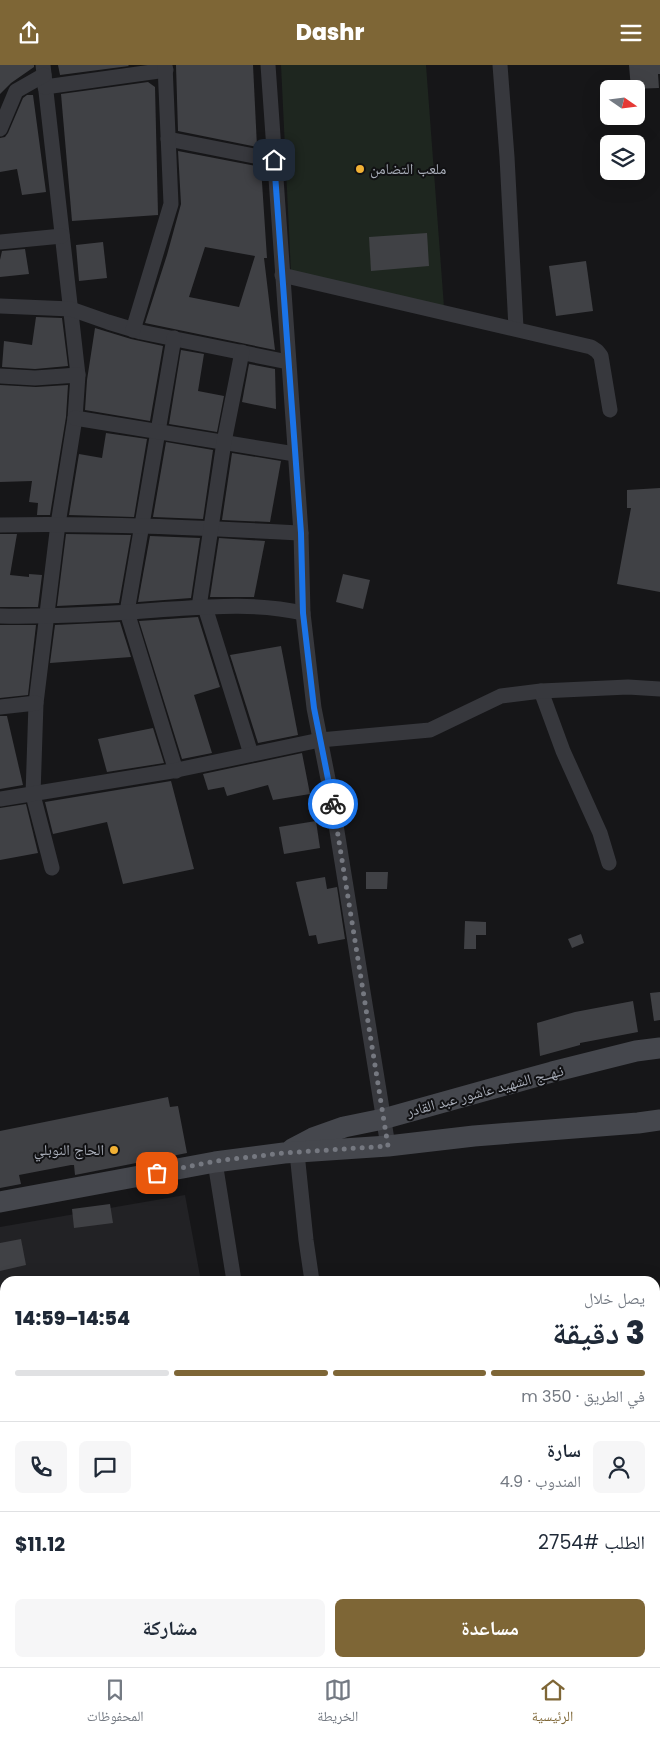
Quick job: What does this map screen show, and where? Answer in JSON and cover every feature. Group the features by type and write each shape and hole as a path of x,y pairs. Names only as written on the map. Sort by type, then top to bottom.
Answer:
{"main road":[{"name":"نـهــج الشهيد عاشور عبد القادر","path":"291,1153 327,1132 344,1127 383,1119 552,1072 636,1051 660,1048"},
{"name":"نـهــج الشهيد عاشور عبد القادر","path":"0,1202 216,1161 660,1120"}],"street":[{"path":"268,65 301,533 303,613 314,708 334,814 388,1146"},
{"path":"500,65 516,328"},
{"path":"1,125 16,91 44,76 165,67 171,204 133,329"},
{"path":"44,76 78,375 75,418 58,524 36,703 33,795 52,868"},
{"path":"168,139 274,160"},
{"path":"0,242 62,236"},
{"path":"282,275 591,347 601,356 610,411"},
{"path":"0,306 71,309 108,323 288,362"},
{"path":"174,338 127,612 176,771"},
{"path":"242,352 224,442 210,528 202,607 251,754"},
{"path":"0,376 35,378 78,375"},
{"path":"75,418 295,454"},
{"path":"0,525 143,525 301,533"},
{"path":"0,616 47,617 202,607 266,607 303,613"},
{"path":"0,799 176,771 320,740 430,730 501,696 541,691 628,687 660,689"},
{"path":"541,691 563,751 600,833 609,863"},
{"path":"0,707 36,703"},
{"path":"291,1153 311,1276"},
{"path":"216,1161 233,1276"}],"shaded area":[{"name":"ملعب التضامن","path":"281,65 426,65 444,307 291,273"},
{"path":"185,1195 200,1276 0,1276 0,1227"}],"building":[{"path":"0,65 34,65 34,67 11,83 0,94"},
{"path":"58,65 128,65 129,66 60,75"},
{"path":"176,65 253,65 257,147 178,131"},
{"path":"629,65 660,65 660,74 658,74 659,88 645,88 645,80 630,80"},
{"path":"148,82 155,87 158,215 72,221 61,94"},
{"path":"27,95 33,95 46,192 22,195 17,169 0,172 0,138 5,137 8,133 23,98"},
{"path":"178,151 261,167 267,258 264,258 275,350 145,323 181,204","holes":["205,247 255,256 239,307 189,297"]},
{"path":"427,233 429,266 371,271 369,237"},
{"path":"103,242 107,278 79,281 76,245"},
{"path":"25,249 29,274 0,277 2,251"},
{"path":"586,261 593,311 556,316 549,266"},
{"path":"36,317 62,318 68,366 35,369 2,367 4,341 32,345"},
{"path":"95,328 163,346 150,421 85,410 87,380"},
{"path":"181,350 204,354 198,391 224,396 217,432 169,424"},
{"path":"249,364 275,369 276,409 242,402"},
{"path":"0,385 36,387 68,385 66,417 50,515 37,515 38,503 29,502 32,481 0,482"},
{"path":"106,433 147,439 134,517 69,515 79,454 102,458"},
{"path":"166,442 213,450 203,519 153,517"},
{"path":"232,453 281,461 270,522 222,520"},
{"path":"660,488 660,592 617,584 631,508 627,508 627,490"},
{"path":"0,534 17,534 10,575 29,577 29,574 42,575 38,607 0,607"},
{"path":"66,534 131,535 119,603 57,606"},
{"path":"150,536 200,538 191,598 138,602"},
{"path":"219,538 265,541 254,597 210,597"},
{"path":"343,574 370,580 363,609 336,602"},
{"path":"198,617 220,687 194,695 212,753 182,759 139,621"},
{"path":"120,622 131,657 50,663 55,625"},
{"path":"0,625 36,625 28,695 0,698"},
{"path":"281,646 298,735 258,743 230,655"},
{"path":"0,716 7,716 23,785 0,789"},
{"path":"153,728 164,763 107,772 98,739"},
{"path":"302,753 310,794 273,800 268,785 227,796 224,787 208,790 203,774"},
{"path":"171,781 194,869 123,884 107,822 53,834 45,802"},
{"path":"26,804 38,853 0,860 0,808"},
{"path":"316,821 320,848 284,854 279,827"},
{"path":"366,872 388,872 387,889 366,889"},
{"path":"325,877 327,889 337,887 345,939 318,944 316,935 309,936 296,882"},
{"path":"465,921 486,922 486,935 476,935 476,949 464,949"},
{"path":"581,934 584,943 572,948 568,939"},
{"path":"660,992 660,1020 654,1021 650,993"},
{"path":"633,1001 638,1032 580,1043 580,1045 540,1056 537,1023 575,1012"},
{"path":"168,1097 170,1107 178,1106 187,1153 75,1175 74,1165 71,1165 19,1175 21,1184 0,1188 0,1131"},
{"path":"110,1204 113,1223 74,1228 72,1209"},
{"path":"21,1239 26,1265 0,1271 0,1243"}],"way so far":[{"path":"157,1173 216,1161 284,1153 388,1146 333,804"}],"place":[{"name":"ملعب التضامن","path":"360,169"},
{"name":"الحاج النوبلي","path":"114,1150"}],"route":[{"path":"274,160 301,533 303,613 314,708 333,804"}]}
